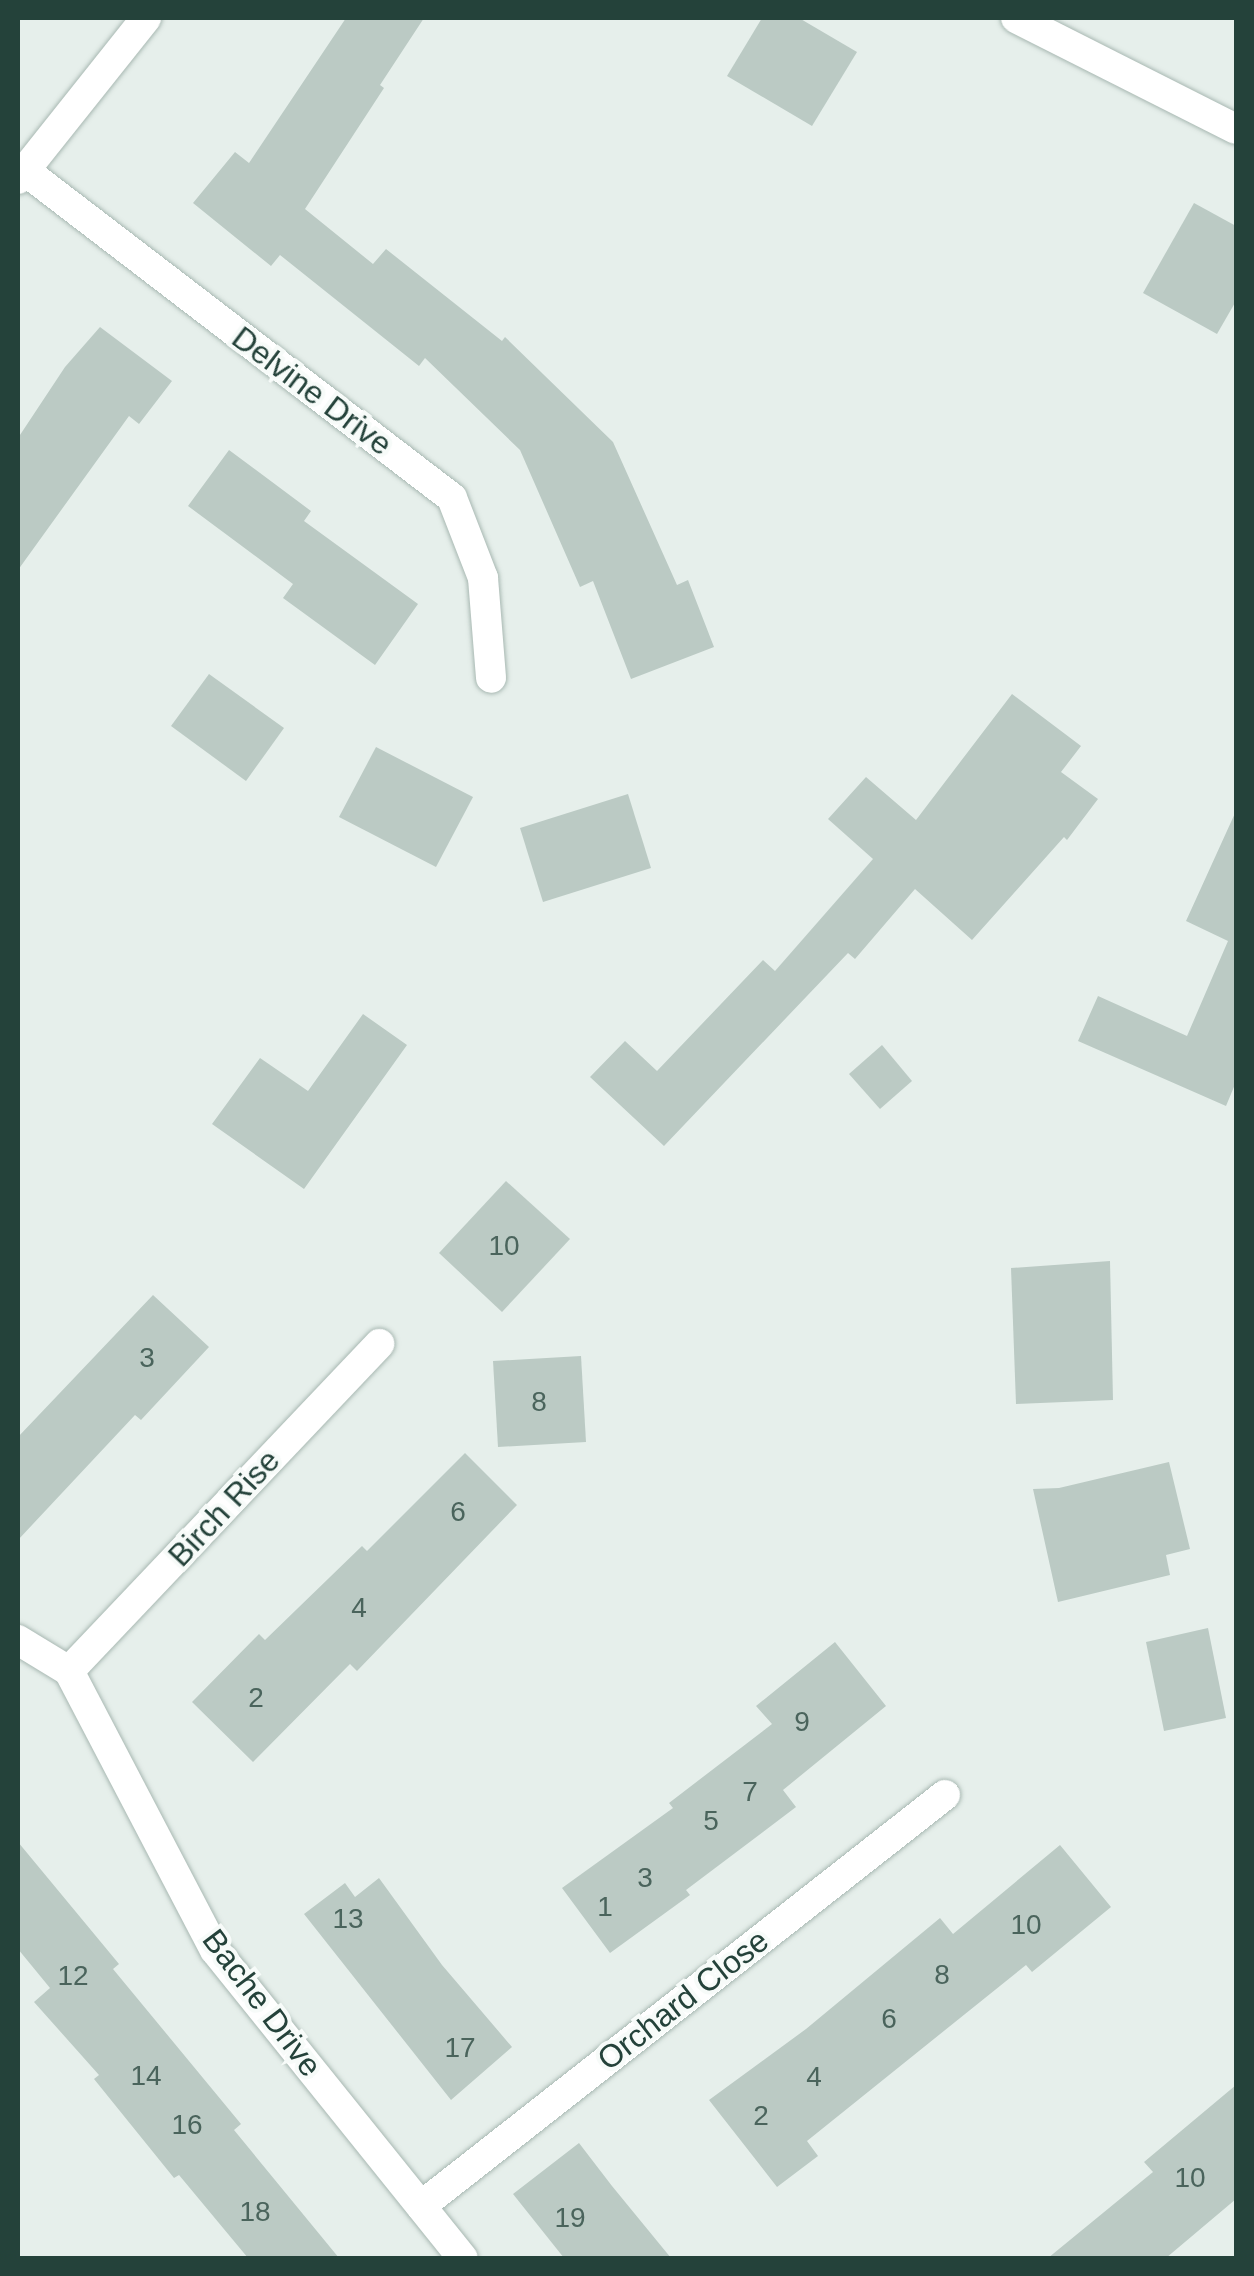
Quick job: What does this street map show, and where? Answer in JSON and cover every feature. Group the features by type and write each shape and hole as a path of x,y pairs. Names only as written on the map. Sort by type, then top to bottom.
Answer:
{"street":[{"path":"21,174 146,18"},
{"path":"1016,18 1236,129"},
{"name":"Delvine Drive","path":"21,174 452,498 483,578 491,678"},
{"name":"Birch Rise","path":"69,1671 379,1344"},
{"path":"18,1640 69,1671"},
{"name":"Bache Drive","path":"69,1671 215,1950 462,2258"},
{"name":"Orchard Close","path":"421,2206 945,1795"}],"building":[{"path":"346,18 424,18 380,85 384,88 305,209 373,264 386,249 502,341 505,337 613,442 677,585 688,580 714,647 631,679 593,581 580,587 520,450 425,358 419,366 280,255 271,266 193,203 235,152 249,163"},
{"path":"762,18 799,18 857,52 812,126 727,76"},
{"path":"1194,203 1236,226 1236,301 1217,334 1143,293"},
{"path":"100,327 172,381 139,424 129,416 18,570 18,438 65,367"},
{"path":"229,450 311,511 304,521 418,604 375,665 283,598 293,584 188,506"},
{"path":"209,674 284,728 246,781 171,726"},
{"path":"1012,694 1081,746 1061,772 1098,799 1067,840 1064,837 972,940 915,889 855,959 848,953 664,1146 590,1077 625,1041 657,1071 763,960 775,971 873,859 828,819 866,777 916,820"},
{"path":"376,747 473,797 436,867 339,817"},
{"path":"628,794 651,868 543,902 520,828"},
{"path":"1236,811 1236,1082 1226,1106 1078,1041 1098,996 1187,1036 1228,941 1186,921"},
{"path":"363,1014 407,1045 304,1189 212,1124 260,1058 308,1091"},
{"path":"882,1045 912,1081 880,1109 849,1074"},
{"path":"506,1181 570,1239 502,1312 439,1253"},
{"path":"1110,1261 1113,1400 1016,1404 1011,1268"},
{"path":"153,1295 209,1347 141,1420 135,1415 18,1540 18,1437"},
{"path":"581,1356 586,1442 498,1447 493,1361"},
{"path":"465,1453 517,1505 357,1671 350,1664 253,1762 192,1702 259,1634 265,1640 362,1546 367,1551"},
{"path":"1169,1462 1190,1549 1166,1555 1170,1575 1058,1602 1033,1489 1059,1488"},
{"path":"1208,1628 1226,1718 1164,1731 1146,1642"},
{"path":"835,1642 886,1706 783,1790 796,1807 686,1890 690,1895 610,1953 562,1888 673,1808 669,1803 772,1724 756,1706"},
{"path":"18,1842 119,1964 113,1969 241,2124 234,2130 339,2258 248,2258 179,2175 174,2178 94,2079 99,2075 34,2002 50,1988 18,1949"},
{"path":"1060,1845 1111,1907 1032,1972 1026,1965 807,2141 818,2156 777,2187 709,2100 806,2029 940,1918 953,1934"},
{"path":"379,1878 442,1965 512,2047 451,2100 304,1914 345,1883 355,1897"},
{"path":"1236,2085 1236,2199 1166,2258 1048,2258 1153,2172 1144,2162"},
{"path":"579,2143 671,2258 564,2258 513,2194"}]}
